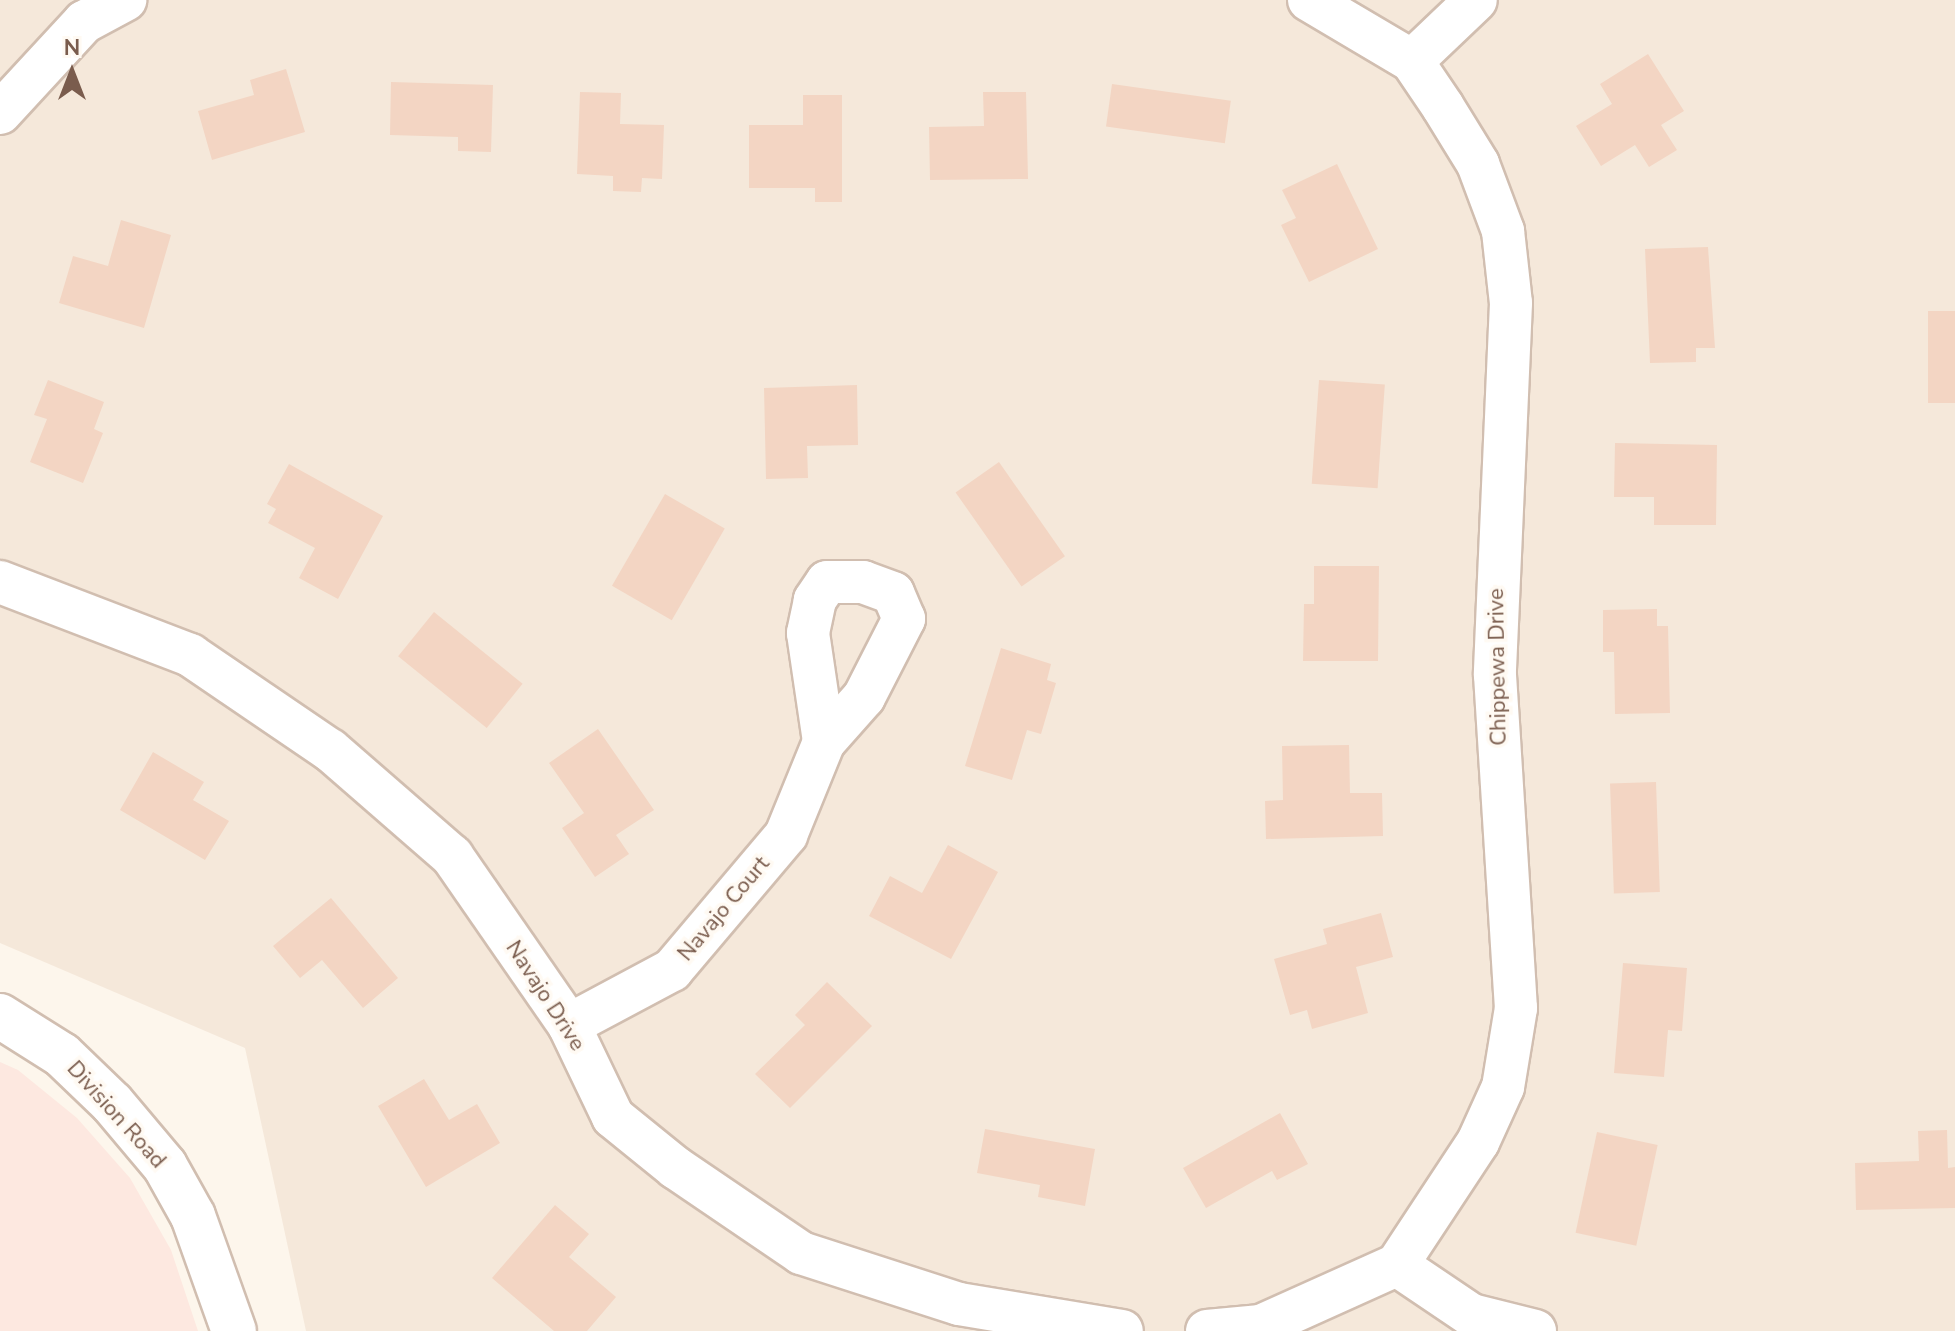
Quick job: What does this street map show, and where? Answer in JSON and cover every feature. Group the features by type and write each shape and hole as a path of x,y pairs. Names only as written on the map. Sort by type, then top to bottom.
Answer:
{"street":[{"path":"0,113 71,11 125,0"},
{"name":"Chippewa Drive","path":"1309,0 1412,61 1478,164 1503,231 1511,303 1495,675 1516,1008 1497,1101 1478,1142 1397,1265"},
{"path":"1412,61 1476,0"},
{"name":"Navajo Drive","path":"0,582 190,655 330,750 452,856 569,1025 613,1117 676,1168 801,1253 959,1304 1122,1331"},
{"name":"Navajo Court","path":"569,1025 672,970 786,835 824,742"},
{"name":"Division Road","path":"0,1016 62,1055 112,1103 165,1166 193,1216 234,1331"},
{"path":"1207,1331 1261,1326 1397,1265 1471,1315 1535,1331"}],"shaded area":[{"path":"0,0 1955,0 1955,1331 306,1331 245,1048 0,943"},
{"path":"0,1062 18,1070 77,1118 130,1178 171,1250 198,1331 0,1331"}],"building":[{"path":"1648,54 1684,111 1661,125 1677,150 1649,167 1635,145 1601,166 1576,126 1612,104 1600,84"},
{"path":"286,69 305,132 212,160 198,111 254,95 250,80"},
{"path":"391,82 493,85 491,152 458,151 458,137 390,135"},
{"path":"1112,84 1231,101 1225,143 1106,127"},
{"path":"580,92 621,93 620,124 664,125 662,179 642,178 641,192 613,191 613,176 577,174"},
{"path":"983,92 1026,92 1028,179 930,180 929,127 984,126"},
{"path":"803,95 842,95 842,202 815,202 815,188 749,188 749,125 803,125"},
{"path":"1337,164 1378,249 1309,282 1281,225 1296,218 1282,190"},
{"path":"121,220 171,235 144,328 59,303 73,256 108,266"},
{"path":"1708,247 1715,348 1696,348 1696,362 1650,363 1645,249"},
{"path":"1928,311 1955,311 1955,403 1928,403"},
{"path":"48,380 104,402 94,429 103,433 83,483 30,462 47,419 34,415"},
{"path":"1319,380 1385,385 1378,488 1312,484"},
{"path":"857,385 858,445 807,446 808,478 766,479 764,388"},
{"path":"1615,443 1717,445 1716,525 1654,525 1654,497 1614,497"},
{"path":"999,462 1065,556 1022,587 956,492"},
{"path":"289,464 383,516 338,599 299,578 315,548 268,523 276,509 267,504"},
{"path":"665,494 725,528 672,620 612,586"},
{"path":"1314,566 1379,566 1378,661 1303,661 1304,604 1314,604"},
{"path":"1657,609 1657,626 1668,626 1670,713 1615,714 1614,652 1603,652 1603,610"},
{"path":"434,612 523,684 487,728 398,656"},
{"path":"1001,648 1051,664 1047,680 1056,683 1041,734 1027,730 1012,780 965,766"},
{"path":"598,729 654,810 616,835 629,854 595,877 562,828 584,813 549,763"},
{"path":"1349,745 1350,793 1382,793 1383,836 1266,839 1265,801 1283,800 1282,746"},
{"path":"153,752 204,782 193,800 229,821 205,860 120,810"},
{"path":"1656,782 1660,892 1614,894 1610,784"},
{"path":"948,845 998,872 951,959 869,916 890,876 922,893"},
{"path":"331,898 398,978 363,1008 322,960 300,978 273,946"},
{"path":"1381,913 1393,957 1356,967 1368,1013 1312,1029 1307,1010 1290,1015 1274,959 1327,944 1323,929"},
{"path":"1623,963 1687,968 1682,1031 1668,1030 1664,1077 1614,1073"},
{"path":"827,982 872,1026 790,1108 755,1074 805,1025 795,1015"},
{"path":"424,1079 449,1120 477,1104 500,1143 426,1187 378,1106"},
{"path":"1280,1113 1308,1164 1277,1180 1272,1171 1206,1208 1183,1168"},
{"path":"985,1129 1095,1149 1085,1206 1038,1197 1040,1185 977,1173"},
{"path":"1947,1130 1948,1168 1955,1167 1955,1208 1856,1210 1855,1163 1919,1161 1918,1131"},
{"path":"1597,1132 1658,1145 1636,1246 1576,1233"},
{"path":"555,1205 589,1234 569,1257 616,1297 587,1331 554,1331 492,1278"}]}
